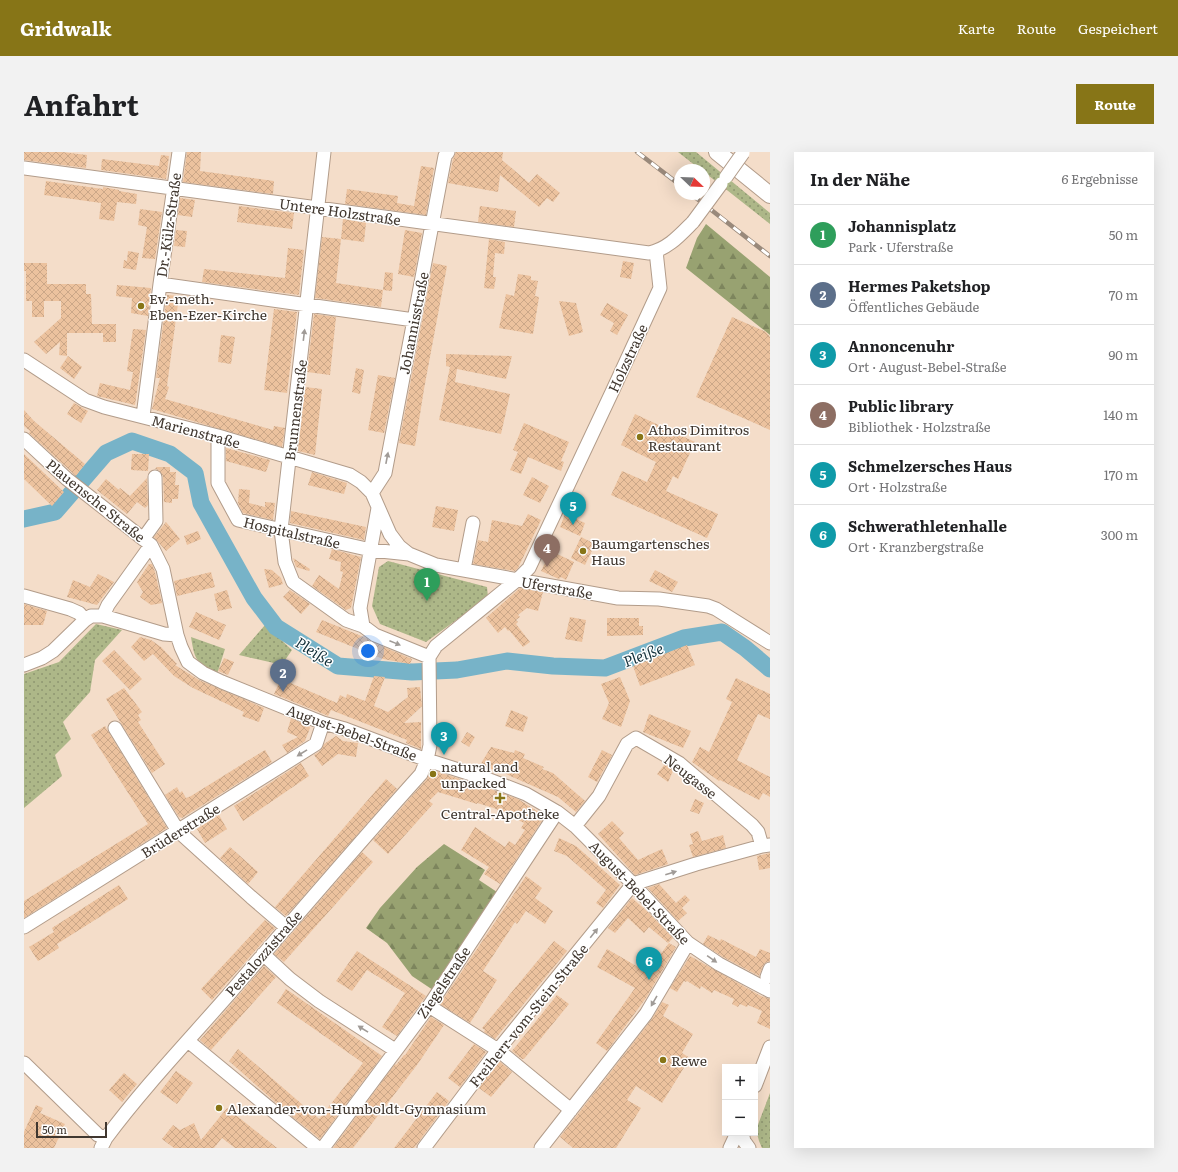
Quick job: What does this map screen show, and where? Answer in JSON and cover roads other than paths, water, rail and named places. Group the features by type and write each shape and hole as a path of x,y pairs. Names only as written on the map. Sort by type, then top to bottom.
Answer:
{"main road":[{"path":"717,152 770,195"}],"street":[{"name":"Dr.-Külz-Straße","path":"143,416 178,152"},
{"name":"Brunnenstraße","path":"324,152 281,530 284,562 293,582 346,620 363,626 375,635 429,659"},
{"name":"Johannisstraße","path":"372,493 384,473 445,156 448,152"},
{"path":"656,251 671,243 693,222 743,152"},
{"name":"Untere Holzstraße","path":"24,168 433,224 649,252 656,251"},
{"name":"Holzstraße","path":"429,659 436,646 518,580 529,568 660,288 656,251"},
{"path":"160,284 414,320"},
{"name":"Marienstraße","path":"24,360 85,400 104,407 218,436 350,475 361,482 372,493"},
{"name":"Hospitalstraße","path":"218,436 218,483 238,520 371,550 409,554"},
{"name":"Plauensche Straße","path":"24,439 67,479 147,542 163,569 177,635"},
{"path":"103,616 108,605 147,542 156,521 155,477"},
{"name":"Uferstraße","path":"372,493 390,534 399,546 409,554 436,565 618,598 659,599 708,606 716,609 770,643"},
{"path":"363,626 360,608 378,508"},
{"path":"464,569 473,523"},
{"path":"24,596 70,609 80,614 85,620"},
{"path":"24,664 42,658 53,651 91,616 103,616 164,634 177,635"},
{"name":"August-Bebel-Straße","path":"177,635 180,647 188,662 203,673 323,723 344,729 426,760 487,779 526,794 557,812 575,826 634,884 688,943 719,964 770,991"},
{"name":"Pestalozzistraße","path":"103,1143 154,1077 188,1041 421,774 430,745 429,659"},
{"name":"Brüderstraße","path":"24,927 316,744 323,723"},
{"path":"115,728 178,831 250,897 286,927"},
{"name":"Neugasse","path":"575,826 599,796 627,744 636,738 679,763 752,825 766,846"},
{"name":"Ziegelstraße","path":"323,1148 428,1006 557,812"},
{"path":"634,884 696,864 766,846"},
{"name":"Freiherr-vom-Stein-Straße","path":"424,1148 498,1050 634,884"},
{"path":"541,1148 646,1014 688,943"},
{"path":"263,954 290,979 319,1001 396,1050"},
{"path":"428,1006 498,1050 571,1110"},
{"path":"188,1041 318,1148"},
{"path":"758,1078 770,1047"},
{"path":"24,1063 98,1135 103,1143"},
{"path":"730,1148 736,1136"},
{"path":"743,1136 744,1141 749,1148"}],"waterway":[{"name":"Pleiße","path":"24,519 55,512 106,453 132,441 170,454 195,473 201,503 254,598 276,627 338,666 412,672 457,670 507,661 553,666 605,668 684,638 722,632 745,648 770,669"}],"railway":[{"path":"637,152 674,180"},
{"path":"699,200 770,256"}],"place":[{"name":"Ev.-meth. Eben-Ezer-Kirche","path":"141,306"},
{"name":"Athos Dimitros Restaurant","path":"640,437"},
{"name":"Schmelzersches Haus","path":"573,525"},
{"name":"Baumgartensches Haus","path":"583,551"},
{"name":"Public library","path":"547,567"},
{"name":"Johannisplatz","path":"427,601"},
{"name":"Hermes Paketshop","path":"283,692"},
{"name":"Annoncenuhr","path":"444,755"},
{"name":"natural and unpacked","path":"433,774"},
{"name":"Central-Apotheke","path":"500,798"},
{"name":"Schwerathletenhalle","path":"649,980"},
{"name":"Rewe","path":"663,1060"},
{"name":"Alexander-von-Humboldt-Gymnasium","path":"219,1108"}]}
